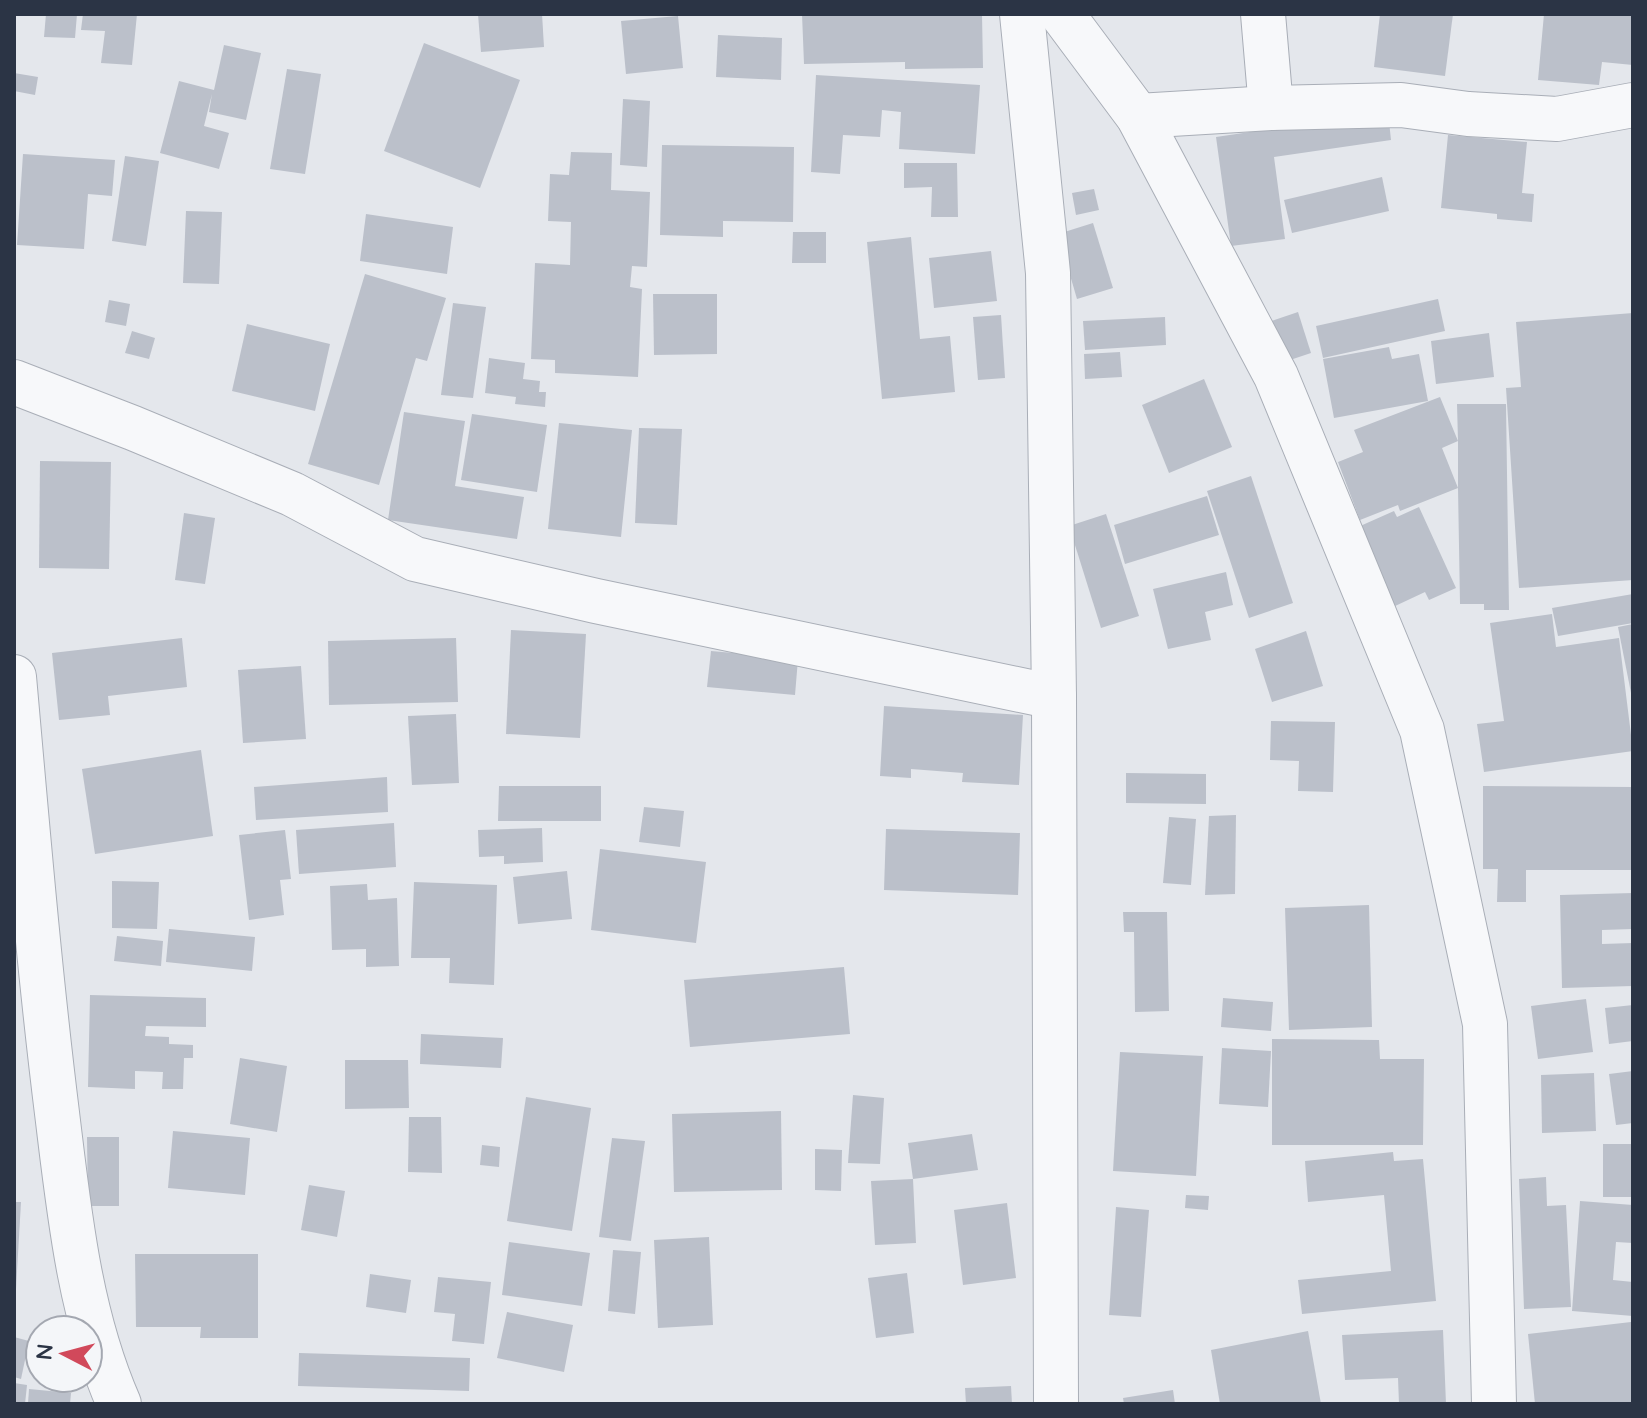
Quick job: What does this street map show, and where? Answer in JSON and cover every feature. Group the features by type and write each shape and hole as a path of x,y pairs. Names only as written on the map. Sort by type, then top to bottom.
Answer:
{"street":[{"path":"1022,14 1048,273 1054,697 1056,1404"},
{"path":"1062,14 1138,116 1276,376 1422,730 1485,1024 1494,1404"},
{"path":"1263,14 1271,108"},
{"path":"1138,116 1271,108 1401,105 1468,114 1557,119 1633,105"},
{"path":"14,382 292,494 415,559 596,601 1054,697"},
{"path":"14,677 39,967 67,1191 82,1293 119,1404"}],"building":[{"path":"46,14 77,14 75,38 44,37"},
{"path":"83,14 137,14 132,65 101,63 105,31 81,30"},
{"path":"478,14 542,14 544,47 481,52"},
{"path":"802,14 982,14 983,68 905,69 905,62 804,64"},
{"path":"1380,14 1453,14 1445,76 1374,67"},
{"path":"1544,14 1633,14 1633,65 1602,62 1599,85 1538,80"},
{"path":"678,16 683,68 626,74 621,21"},
{"path":"718,35 782,38 781,80 716,77"},
{"path":"424,43 520,80 480,188 384,151"},
{"path":"224,45 261,53 246,120 209,112 212,94 204,126 229,133 219,169 160,153 179,81 214,90"},
{"path":"287,69 321,74 305,174 270,169"},
{"path":"14,73 38,77 35,95 14,91"},
{"path":"816,75 980,85 975,154 899,149 901,112 882,110 880,137 843,135 840,174 811,172"},
{"path":"623,99 650,101 647,167 620,165"},
{"path":"1388,112 1391,140 1274,157 1285,239 1231,246 1216,137"},
{"path":"1448,135 1527,142 1522,193 1534,194 1532,222 1497,219 1497,214 1441,208"},
{"path":"662,145 794,147 793,222 723,221 723,237 660,235"},
{"path":"571,152 612,153 611,190 650,192 647,267 632,266 630,287 642,289 638,377 555,373 555,360 531,359 535,263 570,265 571,222 548,221 550,174 569,175"},
{"path":"23,154 115,160 112,196 88,194 84,249 17,245"},
{"path":"125,156 159,161 146,246 112,241"},
{"path":"904,163 957,163 958,217 931,217 932,187 904,188"},
{"path":"1382,177 1389,211 1292,233 1284,200"},
{"path":"1094,189 1099,210 1076,215 1072,193"},
{"path":"186,211 222,212 219,284 183,283"},
{"path":"366,214 453,227 447,274 360,261"},
{"path":"1093,223 1113,288 1077,299 1058,234"},
{"path":"793,232 826,232 826,263 792,263"},
{"path":"911,237 920,339 950,336 955,392 882,399 867,242"},
{"path":"991,251 997,301 934,308 929,258"},
{"path":"365,274 446,298 427,361 416,358 379,485 308,464"},
{"path":"653,294 717,294 717,354 654,355"},
{"path":"1438,299 1445,331 1323,358 1316,326"},
{"path":"109,300 130,304 126,326 105,322"},
{"path":"453,303 486,307 473,398 441,395"},
{"path":"1298,312 1311,353 1275,365 1263,324"},
{"path":"1633,313 1633,580 1519,588 1506,388 1521,387 1516,322"},
{"path":"1001,315 1005,378 978,380 973,317"},
{"path":"1165,317 1166,345 1085,350 1083,321"},
{"path":"247,324 330,344 315,411 232,391"},
{"path":"132,331 155,338 149,359 125,353"},
{"path":"1489,333 1494,377 1436,384 1431,341"},
{"path":"1389,347 1392,359 1419,354 1428,401 1334,418 1323,359"},
{"path":"1120,352 1122,377 1085,379 1084,354"},
{"path":"489,358 525,363 523,379 540,381 539,392 546,392 545,407 515,404 516,397 485,393"},
{"path":"1204,379 1232,447 1169,473 1142,405"},
{"path":"1440,397 1458,441 1442,448 1458,488 1400,511 1398,505 1360,520 1338,462 1363,452 1354,430"},
{"path":"1457,404 1506,404 1509,610 1484,610 1484,604 1460,604"},
{"path":"404,412 465,421 455,486 524,497 517,539 388,520"},
{"path":"472,414 547,425 537,492 461,480"},
{"path":"559,423 632,430 621,537 548,529"},
{"path":"639,428 682,429 677,525 635,523"},
{"path":"40,461 111,462 109,569 39,568"},
{"path":"1251,476 1293,603 1249,618 1207,491"},
{"path":"1207,496 1219,535 1125,564 1114,525"},
{"path":"1419,507 1456,588 1429,600 1425,592 1393,607 1358,527 1394,511 1397,517"},
{"path":"184,513 215,518 205,584 175,580"},
{"path":"1106,514 1139,616 1101,628 1069,526"},
{"path":"1226,572 1233,605 1205,612 1211,640 1168,649 1153,589"},
{"path":"1633,594 1633,623 1558,636 1552,608"},
{"path":"1552,614 1556,647 1619,638 1633,751 1484,772 1477,724 1504,721 1490,623"},
{"path":"1633,624 1633,698 1632,698 1618,627"},
{"path":"511,630 586,634 580,738 506,734"},
{"path":"1306,631 1323,686 1272,702 1255,649"},
{"path":"182,638 187,687 108,696 110,715 59,720 52,653"},
{"path":"456,638 458,702 329,705 328,641"},
{"path":"711,651 798,659 795,695 707,687"},
{"path":"301,666 306,739 243,743 238,670"},
{"path":"884,706 1023,715 1019,785 962,782 963,773 911,769 911,778 880,776"},
{"path":"456,714 459,783 412,785 408,716"},
{"path":"1271,721 1335,722 1333,792 1298,791 1299,761 1270,760"},
{"path":"201,750 213,836 95,854 82,769"},
{"path":"1126,773 1206,774 1206,804 1126,803"},
{"path":"387,777 388,812 256,820 254,787"},
{"path":"499,786 601,786 601,821 498,821"},
{"path":"1483,786 1633,787 1633,870 1526,870 1526,902 1497,902 1498,869 1483,869"},
{"path":"644,807 684,811 680,847 639,842"},
{"path":"1236,815 1235,894 1205,895 1209,816"},
{"path":"1169,817 1196,819 1191,885 1163,883"},
{"path":"394,823 396,867 299,874 296,830"},
{"path":"542,828 543,862 504,864 504,856 479,857 478,830"},
{"path":"886,829 1020,833 1018,895 884,890"},
{"path":"285,830 291,879 280,880 284,915 249,920 239,835"},
{"path":"600,849 706,862 696,943 591,930"},
{"path":"567,871 572,919 518,924 513,877"},
{"path":"112,881 159,882 157,929 112,928"},
{"path":"414,882 497,885 494,985 449,983 450,958 411,958"},
{"path":"367,884 368,900 397,898 399,966 366,967 366,949 332,950 330,886"},
{"path":"1633,893 1633,929 1602,930 1602,944 1633,943 1633,986 1562,988 1560,895"},
{"path":"1369,905 1372,1027 1289,1030 1285,908"},
{"path":"1123,912 1167,912 1169,1011 1135,1012 1134,932 1124,932"},
{"path":"169,929 255,937 252,971 166,962"},
{"path":"117,936 163,941 161,966 114,961"},
{"path":"844,967 850,1034 690,1047 684,980"},
{"path":"90,995 206,998 206,1027 146,1026 145,1036 169,1037 169,1044 193,1045 193,1058 184,1058 183,1089 162,1089 163,1072 135,1071 135,1089 88,1087"},
{"path":"1223,998 1273,1002 1271,1031 1221,1027"},
{"path":"1586,999 1593,1052 1538,1059 1531,1006"},
{"path":"1633,1005 1633,1041 1609,1044 1605,1008"},
{"path":"421,1034 503,1038 501,1068 420,1064"},
{"path":"1272,1039 1379,1040 1380,1059 1424,1059 1423,1145 1272,1145"},
{"path":"1222,1048 1271,1051 1268,1107 1219,1104"},
{"path":"1120,1052 1203,1056 1196,1176 1113,1171"},
{"path":"240,1058 287,1066 277,1132 230,1124"},
{"path":"345,1060 408,1060 409,1108 345,1109"},
{"path":"1633,1071 1633,1123 1616,1125 1609,1074"},
{"path":"1594,1073 1596,1131 1542,1133 1541,1075"},
{"path":"853,1095 884,1098 880,1164 848,1163"},
{"path":"526,1097 591,1108 572,1231 507,1221"},
{"path":"781,1111 782,1190 674,1192 672,1114"},
{"path":"409,1117 441,1117 442,1173 408,1172"},
{"path":"173,1131 250,1138 245,1195 168,1188"},
{"path":"972,1134 978,1170 913,1179 908,1143"},
{"path":"87,1137 119,1137 119,1206 88,1206"},
{"path":"612,1138 645,1141 631,1241 599,1237"},
{"path":"1603,1144 1633,1144 1633,1197 1603,1197"},
{"path":"482,1145 500,1147 499,1167 480,1165"},
{"path":"815,1149 842,1150 841,1191 815,1190"},
{"path":"1393,1152 1394,1161 1423,1159 1436,1301 1302,1314 1298,1280 1391,1271 1384,1195 1308,1202 1305,1161"},
{"path":"1546,1177 1547,1206 1566,1205 1571,1307 1524,1309 1519,1179"},
{"path":"913,1179 916,1243 875,1245 871,1181"},
{"path":"309,1185 345,1191 337,1237 301,1230"},
{"path":"1186,1195 1209,1196 1208,1210 1185,1208"},
{"path":"1580,1201 1633,1205 1633,1243 1616,1242 1613,1280 1633,1282 1633,1316 1572,1311"},
{"path":"14,1202 21,1202 16,1289 14,1289"},
{"path":"1007,1203 1016,1278 963,1285 954,1210"},
{"path":"1116,1207 1149,1210 1141,1317 1109,1315"},
{"path":"709,1237 713,1325 658,1328 654,1240"},
{"path":"509,1242 590,1253 582,1306 502,1295"},
{"path":"613,1250 641,1252 635,1314 608,1311"},
{"path":"135,1254 258,1254 258,1338 200,1338 201,1327 136,1327"},
{"path":"907,1273 914,1333 876,1338 868,1278"},
{"path":"370,1274 411,1280 406,1313 366,1307"},
{"path":"438,1277 491,1282 484,1344 452,1341 455,1314 434,1312"},
{"path":"507,1312 573,1325 564,1372 497,1358"},
{"path":"1631,1322 1633,1404 1535,1404 1528,1334"},
{"path":"1443,1330 1446,1404 1399,1404 1398,1378 1345,1380 1342,1335"},
{"path":"1308,1331 1321,1404 1220,1404 1211,1350"},
{"path":"14,1337 24,1340 24,1365 21,1379 14,1377"},
{"path":"299,1353 470,1358 469,1391 298,1386"},
{"path":"14,1383 24,1385 25,1404 14,1404"},
{"path":"1011,1386 1012,1404 966,1404 965,1388"},
{"path":"1173,1390 1175,1404 1124,1404 1123,1398"},
{"path":"29,1394 71,1394 70,1404 28,1404"}]}
